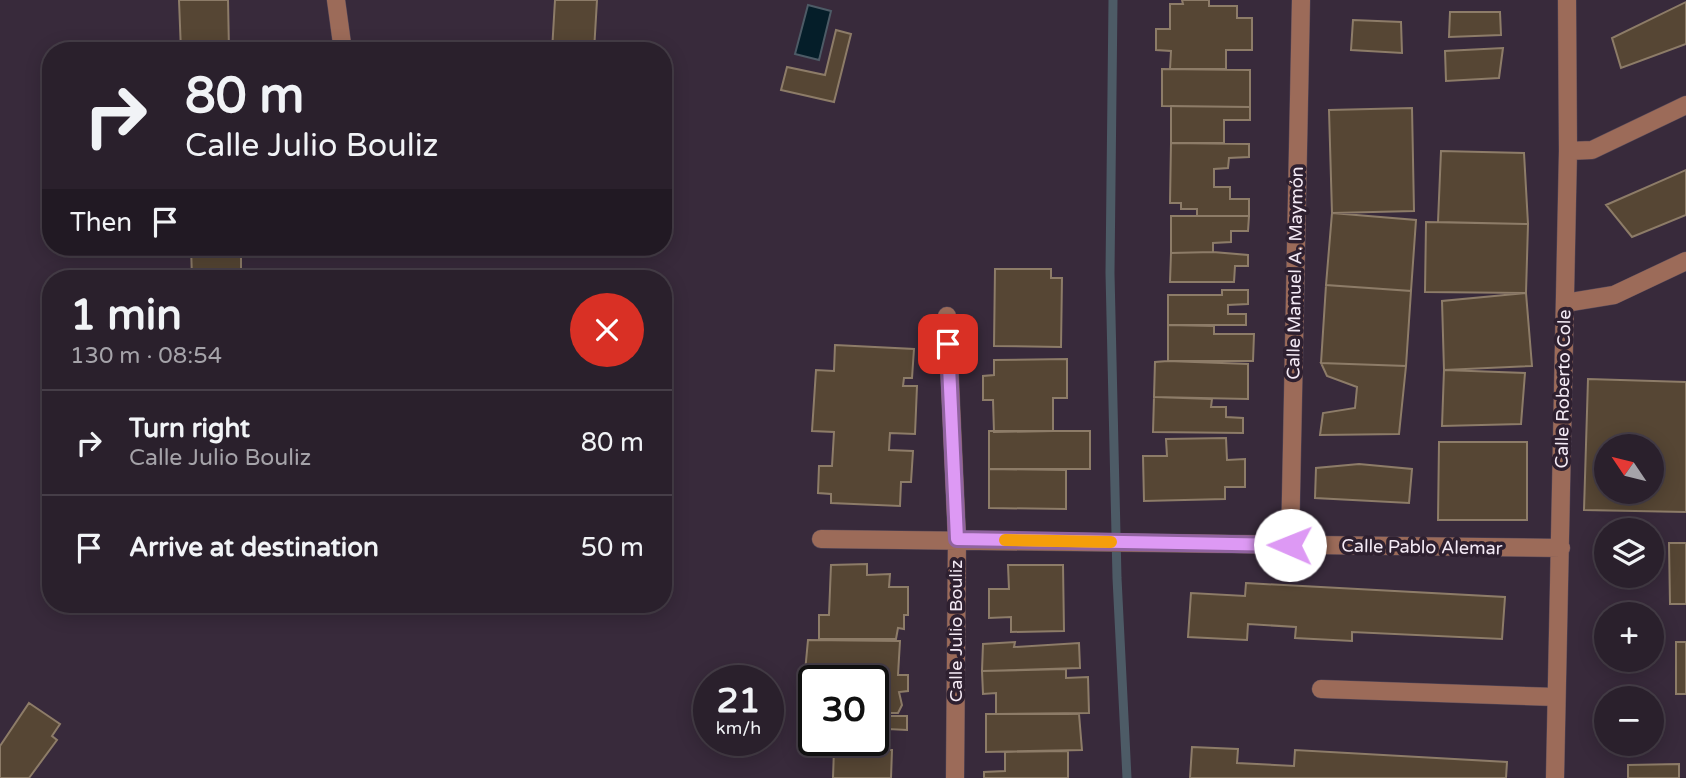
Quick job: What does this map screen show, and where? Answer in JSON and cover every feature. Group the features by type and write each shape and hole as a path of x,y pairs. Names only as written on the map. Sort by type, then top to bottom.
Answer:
{"street":[{"path":"336,0 342,42"},
{"name":"Calle Manuel A. Maymón","path":"1290,545 1301,0"},
{"name":"Calle Roberto Cole","path":"1555,778 1568,151 1567,0"},
{"path":"1568,151 1592,150 1686,105"},
{"path":"1565,303 1614,295 1686,261"},
{"name":"Calle Julio Bouliz","path":"947,316 957,539 955,778"},
{"name":"Calle Pablo Alemar","path":"821,539 1561,548"},
{"path":"1321,689 1556,697"}],"water":[{"path":"808,5 831,11 819,60 795,54"}],"building":[{"path":"179,0 228,0 229,42 181,42"},
{"path":"555,0 597,0 595,42 553,42"},
{"path":"1182,0 1209,0 1209,6 1237,6 1237,18 1252,18 1252,50 1226,50 1226,69 1170,69 1171,51 1156,50 1156,29 1170,29 1170,4 1183,4"},
{"path":"1686,2 1686,44 1621,68 1612,38"},
{"path":"1450,12 1500,12 1501,35 1449,37"},
{"path":"1353,20 1401,22 1402,53 1351,50"},
{"path":"836,30 851,34 834,102 781,90 787,67 825,75"},
{"path":"1503,48 1499,78 1446,81 1445,51"},
{"path":"1162,69 1250,70 1250,107 1162,106"},
{"path":"1171,106 1250,107 1250,120 1224,120 1224,143 1171,143"},
{"path":"1412,108 1414,211 1332,213 1329,110"},
{"path":"1171,143 1249,144 1249,157 1229,158 1228,168 1214,169 1214,187 1230,187 1230,199 1249,199 1249,216 1197,216 1197,209 1181,209 1181,203 1170,203"},
{"path":"1441,151 1524,153 1528,224 1438,222"},
{"path":"1686,170 1686,215 1632,237 1606,205"},
{"path":"1332,213 1416,220 1411,291 1326,285"},
{"path":"1171,216 1249,216 1248,231 1231,231 1231,242 1213,243 1213,252 1171,253"},
{"path":"1426,222 1528,224 1526,293 1425,292"},
{"path":"1171,253 1248,255 1248,266 1235,266 1234,282 1170,282"},
{"path":"191,256 241,256 241,270 192,270"},
{"path":"995,269 1051,269 1051,278 1062,278 1061,347 994,346"},
{"path":"1326,285 1411,291 1406,366 1321,363"},
{"path":"1222,290 1248,290 1248,304 1228,305 1228,314 1246,314 1246,325 1168,325 1168,295 1222,295"},
{"path":"1526,293 1532,366 1444,370 1442,301"},
{"path":"1168,325 1214,326 1214,334 1254,334 1253,361 1168,361"},
{"path":"835,345 914,349 912,378 904,378 903,386 917,386 915,434 890,433 889,450 913,451 911,482 901,482 900,506 831,503 831,494 818,493 819,466 832,466 834,432 812,431 816,370 834,371"},
{"path":"1067,359 1067,398 1053,398 1053,431 994,432 993,400 983,400 983,376 994,375 994,360"},
{"path":"1155,362 1248,364 1248,399 1154,397"},
{"path":"1321,363 1406,366 1399,434 1320,435 1323,413 1355,408 1357,387 1327,376"},
{"path":"1444,370 1525,373 1521,424 1442,426"},
{"path":"1588,379 1686,382 1686,512 1584,510"},
{"path":"1154,397 1212,399 1211,407 1226,407 1226,417 1243,418 1243,433 1153,432"},
{"path":"989,431 1090,431 1090,469 989,469"},
{"path":"1226,438 1227,460 1245,459 1245,487 1225,487 1225,499 1144,501 1143,456 1167,456 1166,439"},
{"path":"1439,442 1527,442 1527,520 1438,520"},
{"path":"1359,464 1412,469 1409,503 1315,498 1316,468"},
{"path":"989,469 1066,470 1066,509 989,508"},
{"path":"1669,543 1686,543 1686,604 1670,604"},
{"path":"867,564 867,575 890,574 889,587 908,587 908,615 904,615 904,629 898,628 896,639 819,639 819,615 829,615 831,565"},
{"path":"1008,565 1063,565 1064,631 1011,632 1011,617 989,618 989,589 1009,589"},
{"path":"1246,583 1505,597 1502,639 1352,632 1352,641 1295,638 1296,627 1248,624 1247,640 1188,637 1191,593 1245,596"},
{"path":"808,640 900,641 898,675 908,675 908,691 899,692 902,705 898,713 889,713 889,665 806,665"},
{"path":"1015,642 1014,647 1079,643 1080,668 982,671 983,644"},
{"path":"1676,642 1686,642 1686,694 1676,694"},
{"path":"1066,669 1066,678 1088,677 1089,713 996,714 996,693 983,694 982,671"},
{"path":"29,703 60,724 52,736 57,740 29,778 0,778 0,746"},
{"path":"986,714 1079,714 1082,750 986,752"},
{"path":"889,716 907,716 907,730 889,729"},
{"path":"1192,747 1238,749 1237,763 1294,766 1295,750 1507,762 1506,778 1190,778"},
{"path":"889,750 892,750 891,778 833,778 834,756 889,756"},
{"path":"1068,751 1068,778 984,778 984,772 1005,771 1005,752"},
{"path":"1679,764 1679,778 1628,778 1628,765"}],"waterway":[{"path":"1113,0 1110,273 1117,578 1127,778"}],"slow traffic":[{"path":"1005,540 1111,542"}],"route":[{"path":"948,344 957,539 1290,545"}]}
